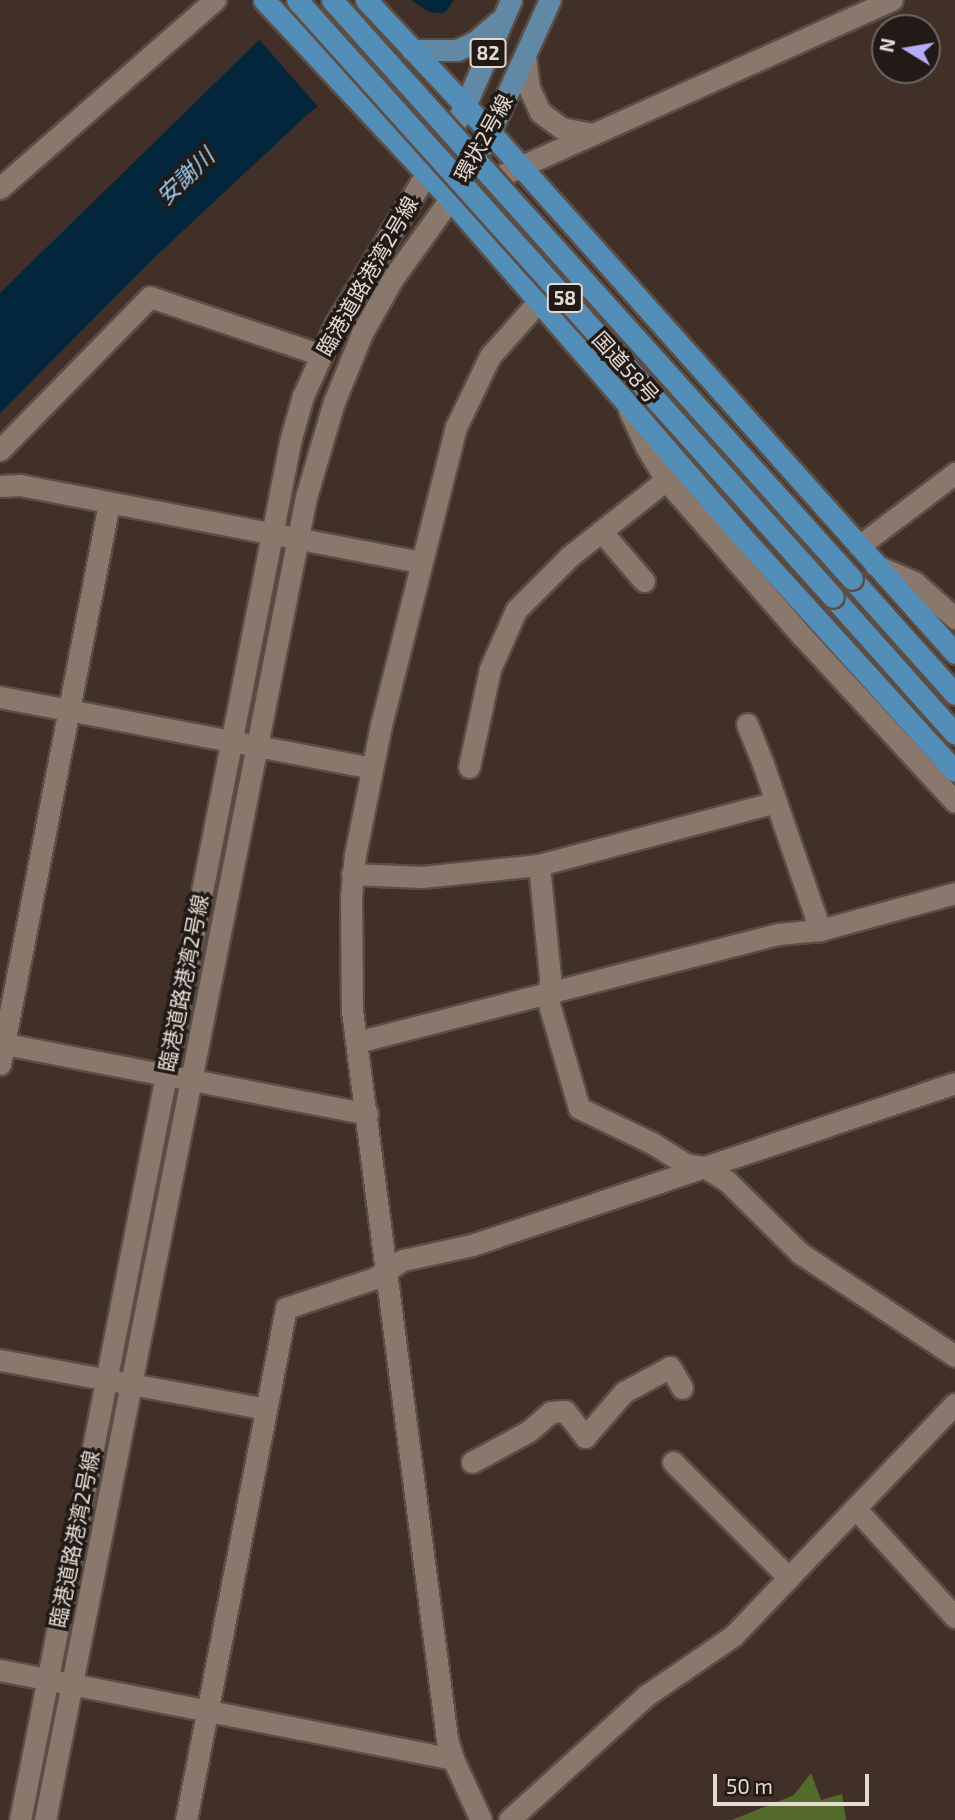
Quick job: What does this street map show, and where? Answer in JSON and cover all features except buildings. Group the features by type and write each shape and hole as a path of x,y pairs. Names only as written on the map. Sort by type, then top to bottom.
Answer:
{"highway":[{"name":"国道58号","path":"297,0 955,734"},
{"name":"国道58号","path":"332,0 955,694"},
{"name":"58","path":"366,0 490,132 955,653"},
{"name":"58","path":"270,6 450,199 739,533 955,771"}],"main road":[{"name":"環状2号線","path":"450,199 490,132 550,0"},
{"path":"410,48 457,50 476,41 507,9"},
{"name":"環状2号線","path":"426,174 465,106 507,9"}],"street":[{"path":"0,188 215,0"},
{"path":"450,199 892,0"},
{"path":"524,57 528,88 541,112 561,128 593,134"},
{"name":"臨港道路港湾2号線","path":"20,1820 104,1380 291,438 321,355 351,298 426,174"},
{"name":"臨港道路港湾2号線","path":"45,1820 297,539 320,443 353,352 393,278 450,199"},
{"path":"0,450 150,298 321,355"},
{"path":"481,1820 453,1759 447,1739 357,1042 351,981 352,874 371,768 421,562 463,408 489,356 539,301"},
{"path":"624,398 645,445 666,480 803,637 955,802"},
{"path":"859,547 955,473"},
{"path":"469,767 490,669 516,610 570,556 666,480"},
{"path":"0,486 20,485 421,562"},
{"path":"109,503 1,1050 367,1114"},
{"path":"601,531 643,580"},
{"path":"876,565 914,582 955,618"},
{"path":"0,697 371,768"},
{"path":"747,724 820,930"},
{"path":"352,874 422,877 539,865 775,802"},
{"path":"539,865 550,978 549,1004 579,1108 652,1143 685,1164 705,1167 727,1181 800,1253 955,1356"},
{"path":"357,1042 778,934 820,930 955,893"},
{"path":"186,1820 286,1308 385,1273 403,1260 472,1245 955,1083"},
{"path":"0,1360 266,1409"},
{"path":"472,1462 529,1432 551,1412 565,1412 585,1437 624,1392 670,1367 682,1388"},
{"path":"509,1820 647,1695 733,1636 955,1404"},
{"path":"673,1462 789,1578"},
{"path":"855,1508 955,1618"},
{"path":"0,1670 453,1759"}],"green space":[{"path":"811,1773 821,1800 842,1794 846,1820 732,1820 794,1795"}],"water":[{"name":"安謝川","path":"300,0 454,0 446,11 309,113 153,259 0,413 0,293"}],"pier":[{"path":"295,0 411,0 429,12 447,14 320,109 256,36"}]}
